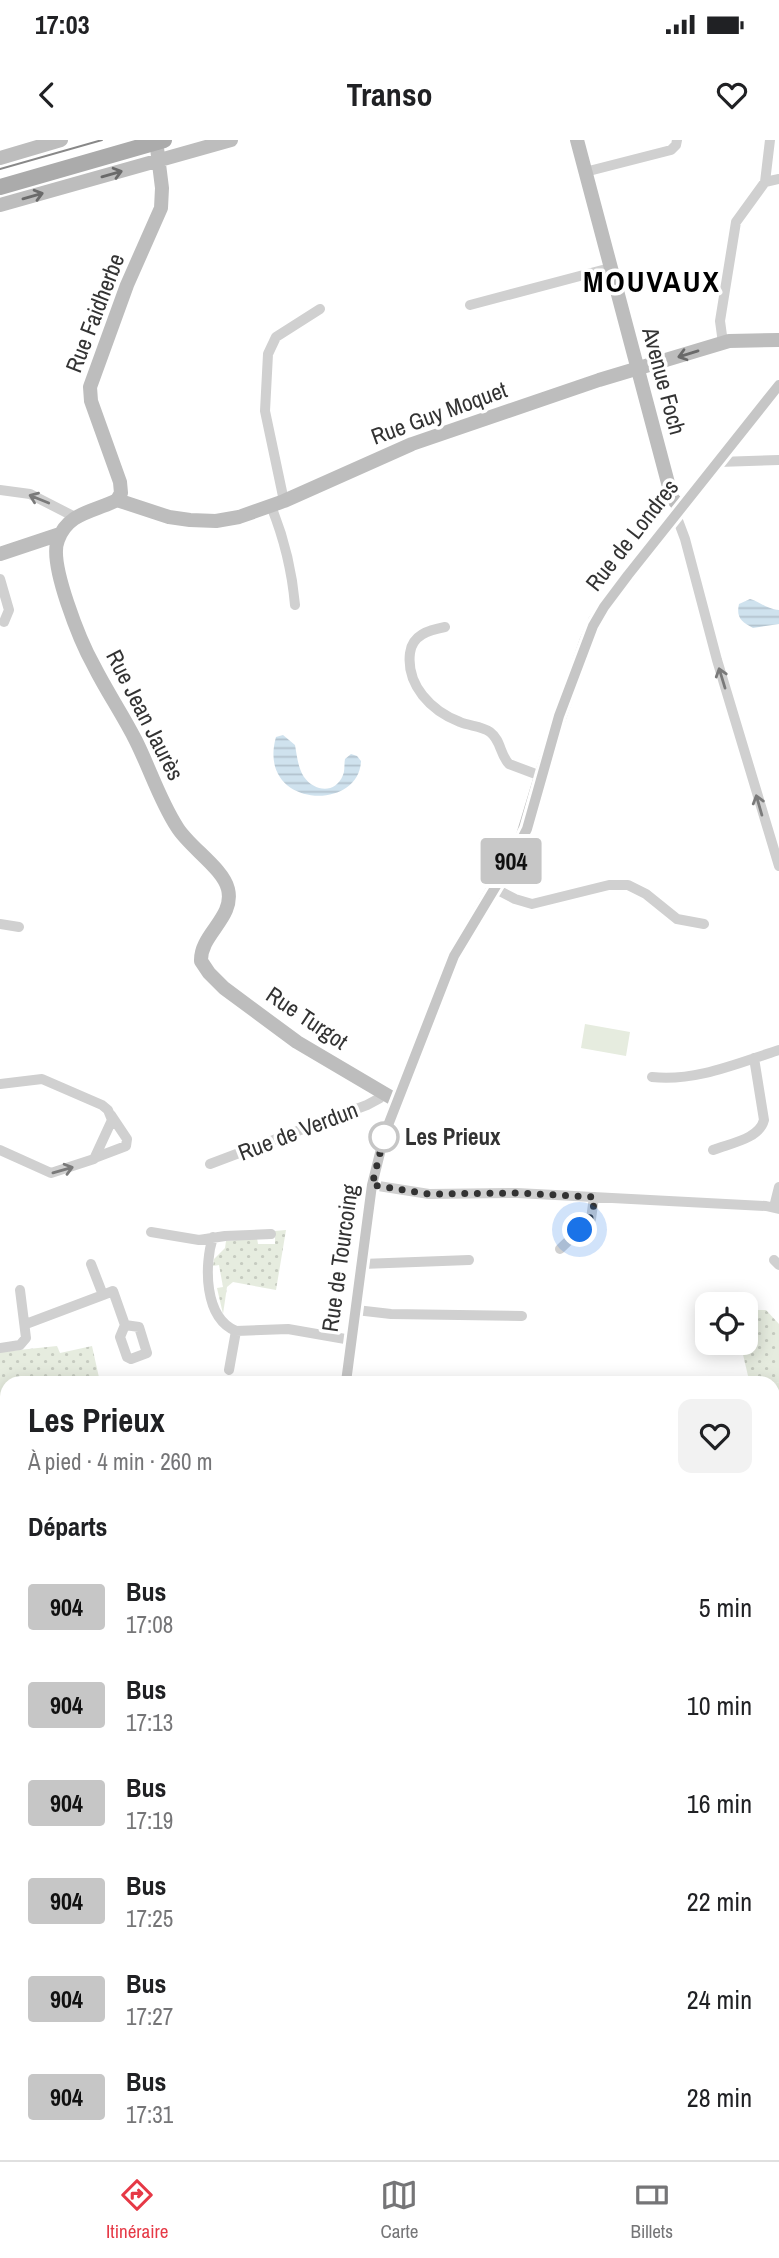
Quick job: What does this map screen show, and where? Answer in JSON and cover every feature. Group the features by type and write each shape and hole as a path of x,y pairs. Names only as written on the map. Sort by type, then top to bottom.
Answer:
{"main road":[{"path":"0,179 137,140"},
{"path":"0,187 159,141"}],"street":[{"path":"0,158 61,140"},
{"path":"0,205 231,140"},
{"name":"Avenue Foch","path":"577,140 672,498 678,512"},
{"path":"585,172 671,150 677,140"},
{"path":"723,343 720,321 736,222 765,182 770,140"},
{"name":"Rue Faidherbe","path":"117,500 121,493 120,482 91,401 90,387 127,285 161,208 159,141"},
{"path":"765,182 779,179"},
{"path":"470,305 610,268"},
{"path":"295,605 293,579 277,504 265,411 268,354 276,337 320,309"},
{"name":"Rue Guy Moquet","path":"117,500 169,517 203,521 239,516 277,504 412,444 638,369 735,340 779,340"},
{"name":"Rue de Londres","path":"397,1101 448,968 527,829 559,716 595,621 779,385"},
{"path":"718,462 779,460"},
{"path":"0,490 30,494 75,517"},
{"path":"0,554 60,534 75,517 117,500"},
{"path":"678,512 717,660 779,866"},
{"name":"Rue Jean Jaurès","path":"60,534 55,547 59,575 89,658 124,717 178,830 226,883 228,907 203,950 201,961"},
{"path":"0,579 9,610 4,622"},
{"path":"445,627 419,636 411,644 409,670 418,689 446,715 489,732 497,740 509,764 541,776"},
{"path":"494,888 514,900 533,904 609,885 628,885 646,894 677,919 704,924"},
{"path":"0,924 19,927"},
{"name":"Rue Turgot","path":"201,961 225,988 297,1042 397,1101"},
{"path":"652,1077 669,1079 691,1076 779,1050"},
{"path":"713,1150 756,1134 762,1127 764,1120 754,1058"},
{"path":"0,1084 42,1079 102,1105 127,1139 125,1146 119,1150 51,1173 0,1150"},
{"name":"Rue de Verdun","path":"210,1164 367,1105 380,1098 383,1093"},
{"name":"Rue de Tourcoing","path":"347,1376 372,1185 385,1133 397,1101"},
{"path":"97,1157 111,1126 110,1113"},
{"path":"372,1185 429,1194 517,1193 776,1208 779,1187"},
{"path":"559,1249 590,1219 594,1197"},
{"path":"151,1232 199,1240 271,1234"},
{"path":"213,1237 207,1262 215,1311 222,1323 236,1331 288,1329 351,1340"},
{"path":"362,1264 469,1260"},
{"path":"91,1264 103,1295"},
{"path":"0,1348 23,1343 27,1335 29,1322 20,1290"},
{"path":"29,1322 113,1291 125,1325"},
{"path":"356,1310 391,1314 522,1316"},
{"path":"229,1370 236,1331"}],"green space":[{"path":"585,1024 630,1032 626,1056 581,1048"},
{"path":"286,1230 276,1290 233,1282 227,1287 223,1314 217,1288 223,1287 219,1265 213,1266 214,1259 225,1248 226,1241 257,1238 258,1244 275,1244 275,1231"},
{"path":"758,1310 766,1310 779,1324 779,1376 748,1376 743,1355 758,1355"},
{"path":"57,1346 60,1353 92,1346 99,1376 0,1376 0,1352"}],"water":[{"path":"750,599 779,610 779,624 753,628 743,621 738,612 739,604"},
{"path":"283,735 295,745 302,773 313,785 324,789 335,786 344,773 345,759 351,754 361,761 356,778 344,789 328,795 310,795 294,790 281,778 274,761 276,737"}],"tram line":[{"path":"0,169 102,140"}],"bus line":[{"name":"904","path":"347,1376 372,1185 385,1133 454,956 527,829 559,716 586,642 604,607 628,575 779,385"}],"place":[{"name":"Les Prieux","path":"384,1137"}],"district":[{"name":"MOUVAUX","path":"652,282"}],"route":[{"path":"384,1137 385,1133 378,1159 372,1185 429,1194 517,1193 594,1197 593,1214 580,1230"}]}
